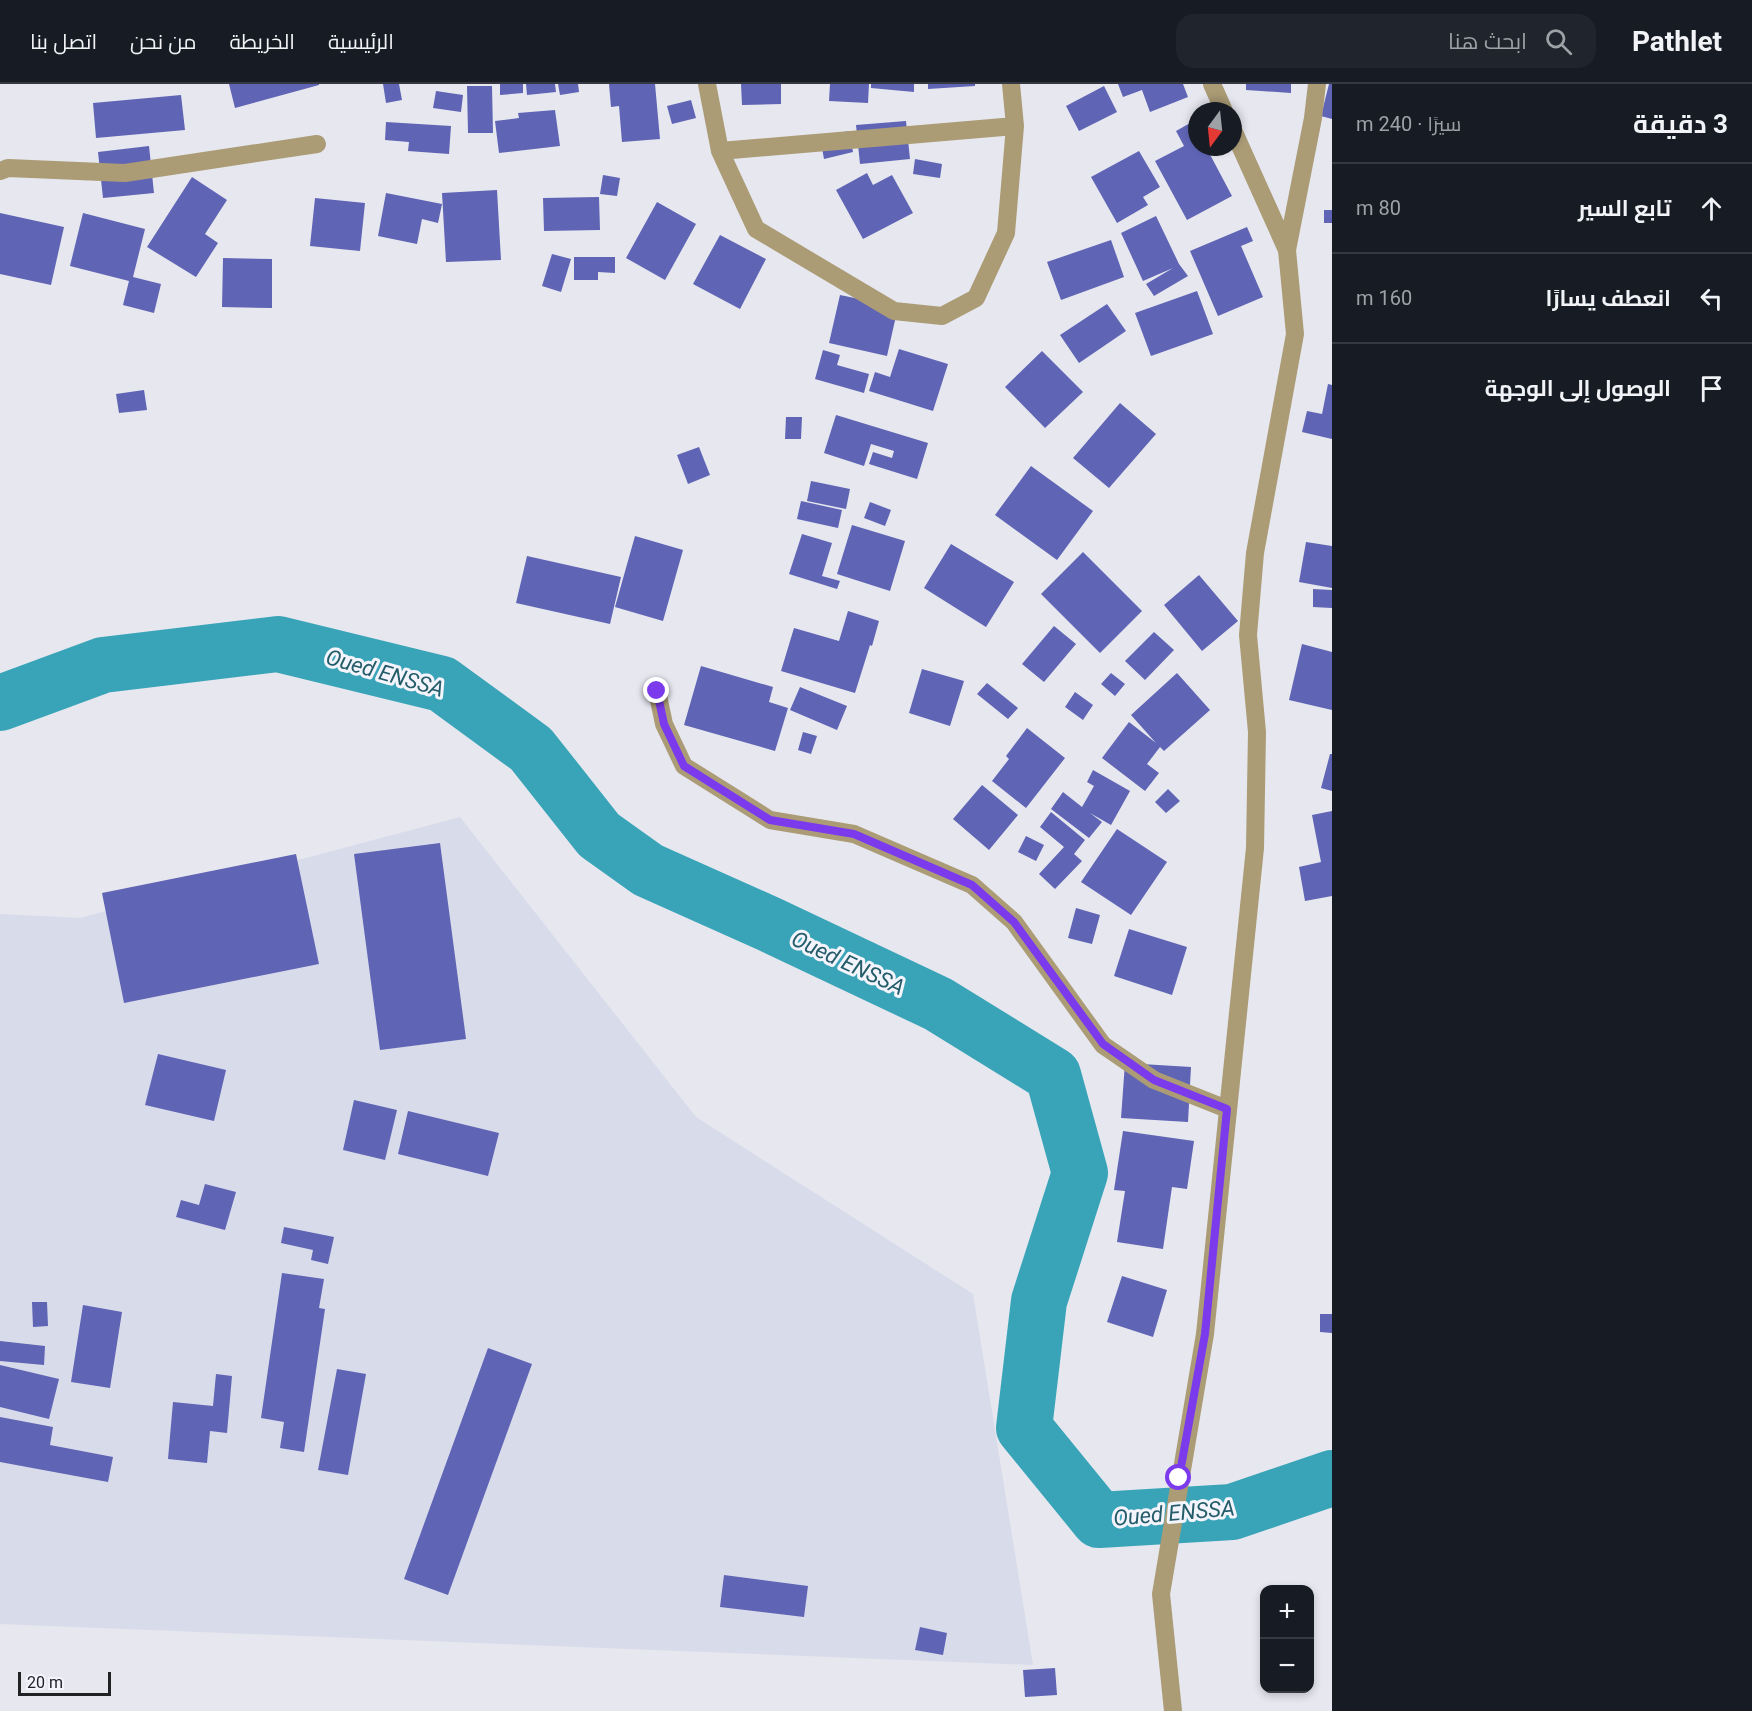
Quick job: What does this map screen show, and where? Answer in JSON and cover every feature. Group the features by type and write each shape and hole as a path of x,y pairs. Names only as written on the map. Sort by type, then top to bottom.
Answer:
{"street":[{"path":"707,84 720,151 756,229 894,311 942,316 976,298 1006,233 1015,126 1011,84"},
{"path":"1212,84 1220,102"},
{"path":"1173,1711 1161,1594 1205,1334 1255,848 1257,732 1248,635 1255,553 1295,334 1287,250 1313,118 1317,84"},
{"path":"720,151 1015,126"},
{"path":"0,171 8,168 125,173 317,144"},
{"path":"1242,150 1287,250"},
{"path":"657,691 664,724 684,766 770,820 854,834 972,885 1014,922 1103,1044 1154,1080 1227,1109"}],"shaded area":[{"path":"460,817 696,1117 973,1294 1033,1665 0,1624 0,914 80,918"}],"building":[{"path":"229,84 319,84 319,85 235,108"},
{"path":"383,84 399,84 402,100 386,103"},
{"path":"500,84 523,84 523,93 500,95"},
{"path":"526,84 555,84 556,92 527,95"},
{"path":"558,84 578,84 579,92 560,95"},
{"path":"609,84 655,84 660,139 622,142 619,106 611,107"},
{"path":"741,84 781,84 781,104 742,105"},
{"path":"830,84 869,84 868,103 829,101"},
{"path":"871,84 914,84 914,92 871,88"},
{"path":"928,84 975,84 975,86 928,89"},
{"path":"1118,84 1183,84 1188,97 1150,112 1142,90 1123,97"},
{"path":"1246,84 1291,84 1291,93 1246,90"},
{"path":"1329,84 1332,84 1332,119 1321,116"},
{"path":"467,86 492,86 493,133 468,133"},
{"path":"1104,86 1117,112 1079,131 1066,106"},
{"path":"436,91 463,95 461,112 433,108"},
{"path":"181,95 185,130 96,138 93,103"},
{"path":"691,100 696,118 672,124 667,106"},
{"path":"555,110 560,146 499,153 495,121 519,118 518,113"},
{"path":"906,121 910,159 860,164 856,125"},
{"path":"386,122 451,126 449,154 408,151 409,142 385,140"},
{"path":"1188,124 1188,156 1211,156 1232,196 1187,220 1155,161 1184,146 1176,131"},
{"path":"849,131 853,152 824,159 820,137"},
{"path":"149,146 154,193 103,198 98,152"},
{"path":"1139,151 1160,187 1143,197 1148,205 1117,223 1091,177"},
{"path":"915,159 942,164 940,178 913,174"},
{"path":"867,173 873,185 892,175 913,213 863,239 836,190"},
{"path":"603,175 620,178 617,196 600,194"},
{"path":"192,177 227,200 205,234 218,243 196,277 147,247"},
{"path":"497,190 501,260 446,262 442,193"},
{"path":"386,193 442,204 438,223 422,219 417,244 378,236"},
{"path":"599,197 600,230 544,231 543,198"},
{"path":"315,198 365,203 360,251 310,246"},
{"path":"657,202 696,224 665,280 626,258"},
{"path":"1324,210 1332,210 1332,223 1324,223"},
{"path":"0,213 64,227 51,285 0,274"},
{"path":"83,213 145,229 133,277 161,284 154,313 123,305 129,281 70,266"},
{"path":"1156,216 1179,264 1188,276 1154,296 1146,284 1173,268 1143,281 1121,233"},
{"path":"1247,227 1253,241 1241,246 1263,297 1218,316 1190,251"},
{"path":"720,235 766,259 740,309 693,284"},
{"path":"1111,240 1124,277 1061,300 1047,262"},
{"path":"552,254 571,259 561,292 542,286"},
{"path":"574,257 615,257 615,273 598,272 598,280 574,280"},
{"path":"223,258 272,259 272,308 222,307"},
{"path":"1197,291 1213,334 1151,356 1135,313"},
{"path":"840,295 898,307 887,356 829,343"},
{"path":"1107,304 1126,331 1079,363 1060,335"},
{"path":"899,349 948,364 933,411 869,391 875,372 890,377"},
{"path":"823,350 840,355 837,365 869,374 864,393 815,379"},
{"path":"1042,351 1083,392 1045,428 1005,387"},
{"path":"1328,384 1332,385 1332,439 1302,432 1307,411 1322,414"},
{"path":"144,390 147,410 119,413 116,394"},
{"path":"1120,403 1156,434 1109,488 1073,458"},
{"path":"836,415 928,443 917,479 869,464 873,452 892,458 894,451 871,444 864,466 824,453"},
{"path":"786,417 802,417 801,439 785,439"},
{"path":"699,447 710,475 688,484 677,455"},
{"path":"1031,466 1093,511 1057,560 995,515"},
{"path":"811,481 850,489 846,509 807,501"},
{"path":"801,501 842,510 838,528 797,519"},
{"path":"870,502 891,510 885,526 864,518"},
{"path":"852,525 905,541 890,591 837,574"},
{"path":"802,534 832,543 822,576 840,581 837,589 789,574"},
{"path":"635,536 683,550 663,621 615,607"},
{"path":"1306,542 1332,546 1332,588 1299,582"},
{"path":"951,544 1014,582 986,627 924,588"},
{"path":"1083,552 1142,611 1100,653 1041,594"},
{"path":"527,556 621,577 610,624 516,603"},
{"path":"1199,575 1238,621 1202,651 1164,605"},
{"path":"1313,589 1332,590 1332,608 1313,607"},
{"path":"848,611 879,621 855,693 781,671 794,628 839,641"},
{"path":"1054,626 1076,644 1044,682 1022,664"},
{"path":"1154,632 1174,650 1145,680 1125,661"},
{"path":"1302,644 1332,652 1332,710 1289,700"},
{"path":"701,666 773,687 769,702 788,708 775,751 684,725"},
{"path":"922,669 964,681 950,726 909,713"},
{"path":"1111,673 1125,684 1115,696 1101,684"},
{"path":"1177,673 1210,710 1164,751 1160,747 1147,764 1159,773 1145,791 1102,758 1129,722 1156,743 1131,715"},
{"path":"987,683 1018,708 1008,719 977,694"},
{"path":"800,687 847,706 837,730 790,710"},
{"path":"1075,692 1093,705 1083,720 1065,707"},
{"path":"1027,728 1065,758 1026,808 992,781 1009,759 1006,756"},
{"path":"803,732 817,736 811,754 798,750"},
{"path":"1330,754 1332,754 1332,791 1321,788"},
{"path":"1093,770 1130,791 1111,825 1090,813 1102,822 1089,838 1051,809 1063,792 1082,807 1094,786 1087,782"},
{"path":"982,785 1018,815 989,850 953,819"},
{"path":"1168,789 1180,801 1166,813 1155,802"},
{"path":"1332,811 1332,896 1305,901 1299,867 1321,862 1312,815"},
{"path":"1051,812 1085,840 1074,854 1082,861 1055,889 1039,874 1064,847 1040,827"},
{"path":"1117,829 1167,862 1131,915 1081,882"},
{"path":"1026,836 1044,845 1036,861 1018,852"},
{"path":"440,843 466,1039 380,1050 354,854"},
{"path":"296,854 319,964 124,1003 102,893"},
{"path":"1076,908 1100,915 1092,944 1068,938"},
{"path":"1129,929 1187,947 1172,995 1114,976"},
{"path":"158,1054 226,1070 214,1121 145,1105"},
{"path":"1125,1063 1191,1067 1188,1122 1121,1118"},
{"path":"354,1100 397,1110 385,1160 343,1150"},
{"path":"408,1111 499,1133 488,1176 398,1154"},
{"path":"1123,1131 1194,1141 1187,1189 1172,1187 1163,1249 1117,1242 1125,1191 1114,1190"},
{"path":"205,1184 236,1192 225,1230 176,1217 181,1200 199,1205"},
{"path":"284,1227 334,1237 328,1264 311,1260 313,1250 281,1243"},
{"path":"282,1273 324,1279 319,1308 325,1309 304,1452 280,1448 284,1422 261,1418"},
{"path":"1122,1276 1167,1290 1153,1337 1107,1322"},
{"path":"32,1302 47,1302 48,1326 33,1327"},
{"path":"83,1305 122,1312 110,1388 71,1382"},
{"path":"1320,1314 1332,1314 1332,1333 1320,1332"},
{"path":"0,1341 45,1346 44,1365 0,1361"},
{"path":"488,1348 532,1364 448,1595 404,1579"},
{"path":"0,1365 59,1379 49,1419 0,1407"},
{"path":"337,1369 366,1374 348,1475 318,1470"},
{"path":"216,1374 232,1376 227,1433 210,1431 207,1463 168,1459 173,1402 213,1406"},
{"path":"0,1417 53,1427 50,1445 113,1457 108,1482 0,1462"},
{"path":"724,1575 808,1586 804,1617 720,1607"},
{"path":"920,1627 947,1633 943,1655 915,1650"},
{"path":"1055,1668 1057,1695 1025,1697 1023,1670"}],"waterway":[{"name":"Oued ENSSA","path":"0,703 103,665 278,644 442,684 531,749 599,835 648,870 938,1004 1053,1075 1080,1173 1039,1301 1024,1428 1099,1520 1232,1512 1332,1478"}],"route":[{"path":"657,691 664,724 684,766 770,820 854,834 972,885 1014,922 1103,1044 1154,1080 1227,1109 1205,1334 1179,1478"}]}
